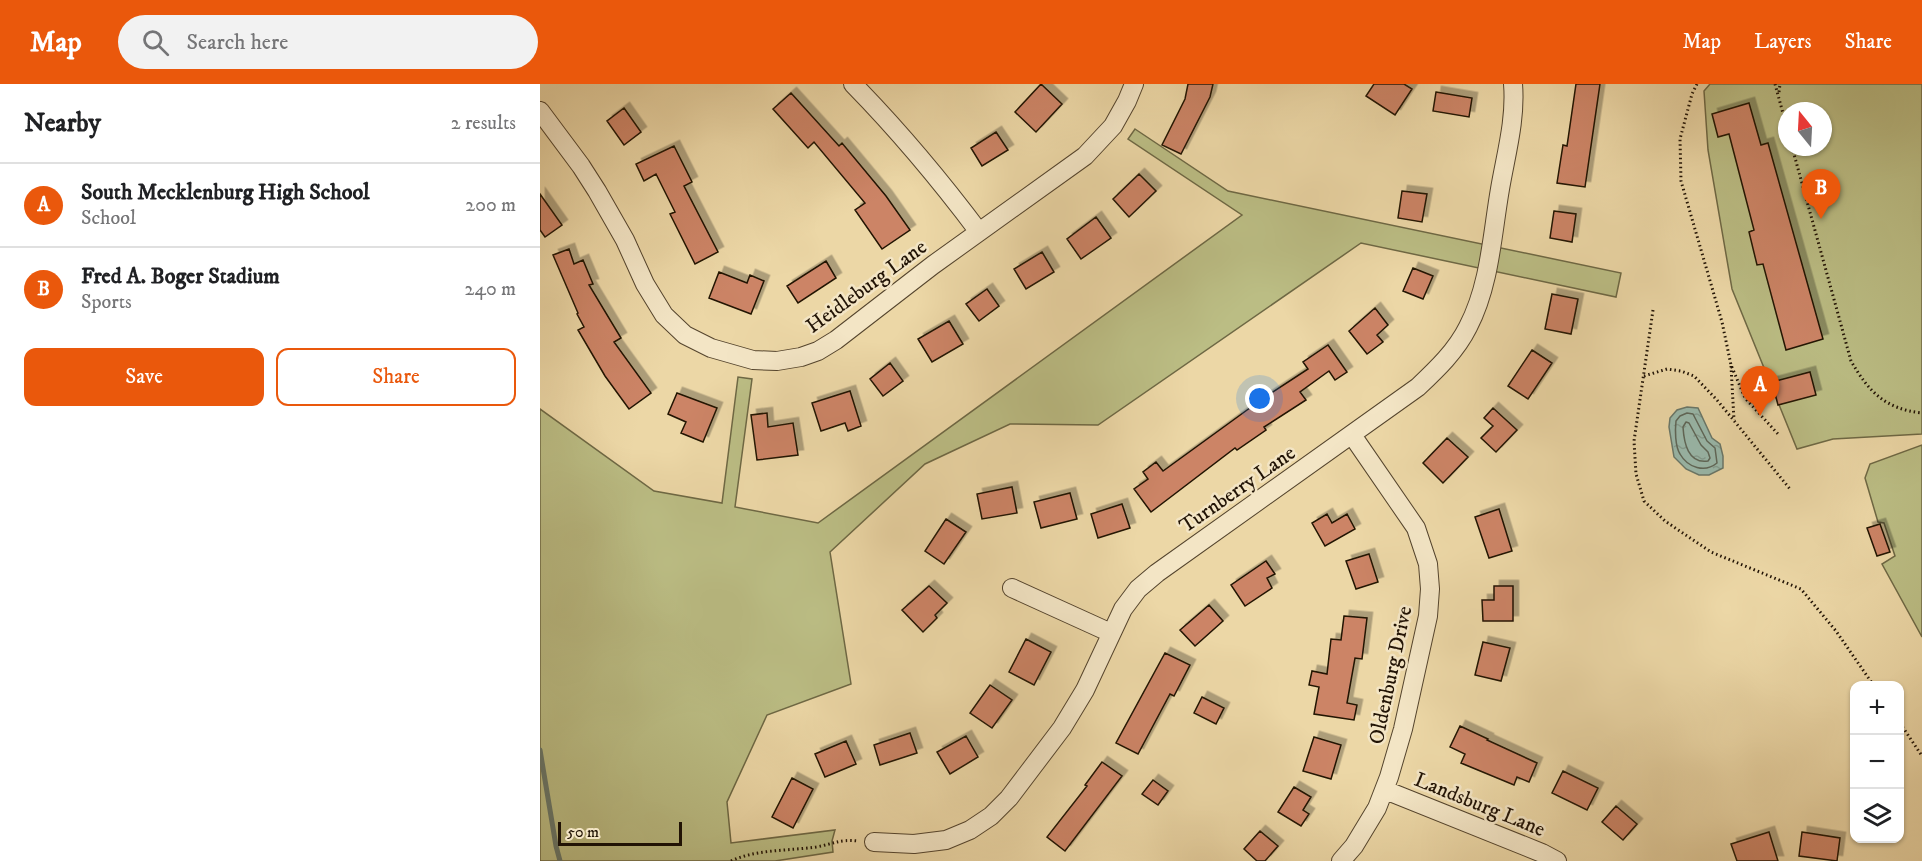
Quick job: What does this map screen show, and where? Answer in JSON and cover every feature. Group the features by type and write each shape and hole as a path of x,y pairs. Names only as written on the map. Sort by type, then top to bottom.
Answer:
{"street":[{"path":"853,84 888,119 979,232"},
{"name":"Heidleburg Lane","path":"540,111 597,191 625,240 645,284 664,315 685,334 711,348 739,358 777,361 801,357 818,351 836,340 933,265 1085,156 1113,126 1134,84"},
{"name":"Turnberry Lane","path":"874,842 914,844 946,840 970,830 991,816 1009,798 1062,728 1085,690 1111,633 1130,599 1157,573 1418,387 1442,364 1468,328 1487,273 1513,118 1513,84"},
{"name":"Oldenburg Drive","path":"1341,861 1354,846 1385,790 1403,729 1428,616 1430,590 1428,564 1421,540 1410,517 1352,435"},
{"path":"1012,588 1111,633"},
{"name":"Landsburg Lane","path":"1385,790 1557,861"}],"path":[{"path":"1697,84 1692,94 1680,139 1681,181 1722,322 1731,364 1734,421"},
{"path":"1775,84 1780,102"},
{"path":"1779,97 1780,84"},
{"path":"1794,156 1851,361 1863,382 1882,401 1906,412 1922,413"},
{"path":"1653,310 1634,441 1636,474 1644,501 1665,521 1712,552 1801,589 1836,631 1871,681"},
{"path":"1731,364 1745,398 1778,434"},
{"path":"1644,376 1667,369 1694,376 1790,489"},
{"path":"1904,730 1922,756"},
{"path":"731,861 749,855 817,847 844,840 874,842"}],"green space":[{"path":"1710,84 1922,84 1922,434 1833,439 1797,449 1732,289 1708,150 1704,91"},
{"path":"1135,129 1228,191 1621,273 1616,297 1361,243 1098,425 1010,424 925,464 830,552 851,684 767,715 727,802 731,843 835,830 832,841 833,852 775,861 540,861 540,409 654,491 722,503 738,377 752,379 735,507 818,523 1242,215 1128,139"},
{"path":"1922,445 1922,637 1882,564 1895,556 1884,523 1878,522 1865,478 1870,464"}],"water":[{"path":"1687,407 1698,408 1712,438 1720,444 1723,468 1709,475 1699,475 1686,469 1674,457 1669,427 1670,418 1677,410"}],"building":[{"path":"1041,84 1062,104 1036,132 1015,112"},
{"path":"1188,84 1213,84 1210,97 1181,154 1162,145 1185,99"},
{"path":"1374,84 1404,84 1412,89 1395,115 1366,96"},
{"path":"1576,84 1600,84 1585,187 1557,183 1563,145 1567,146"},
{"path":"1436,92 1472,98 1469,117 1433,111"},
{"path":"791,93 839,146 842,143 886,196 910,230 882,249 855,210 865,203 814,142 808,148 773,109"},
{"path":"1749,103 1761,145 1768,143 1823,339 1786,350 1763,264 1757,265 1749,232 1754,230 1729,134 1718,137 1712,114"},
{"path":"624,108 641,132 624,145 607,121"},
{"path":"996,132 1008,150 982,166 971,148"},
{"path":"674,146 692,182 684,186 718,252 695,264 670,214 675,212 656,174 644,181 636,164"},
{"path":"1139,174 1156,191 1129,217 1113,199"},
{"path":"1402,191 1427,194 1422,222 1398,218"},
{"path":"540,194 562,225 545,237 540,230"},
{"path":"1554,211 1576,214 1572,242 1550,238"},
{"path":"1096,217 1111,238 1081,259 1067,239"},
{"path":"569,249 574,264 583,260 593,284 589,285 621,338 614,342 651,393 629,409 605,376 578,330 584,327 553,255"},
{"path":"1042,252 1054,272 1026,289 1014,269"},
{"path":"826,261 836,278 798,303 787,286"},
{"path":"1413,268 1433,276 1423,299 1403,291"},
{"path":"719,272 747,283 750,275 764,281 751,314 709,298"},
{"path":"987,289 999,306 979,321 966,304"},
{"path":"1552,294 1578,299 1571,334 1545,329"},
{"path":"1375,308 1388,325 1377,335 1383,342 1367,354 1349,331"},
{"path":"949,321 963,344 932,362 918,339"},
{"path":"1328,345 1347,372 1335,380 1329,371 1300,392 1306,400 1264,427 1266,430 1237,450 1235,448 1151,512 1134,489 1148,479 1143,472 1156,462 1163,471 1265,397 1308,369 1303,362"},
{"path":"1532,350 1552,363 1528,399 1508,386"},
{"path":"890,363 903,381 883,396 870,379"},
{"path":"1810,372 1816,395 1778,405 1772,382"},
{"path":"850,391 861,426 848,431 845,423 821,431 812,403"},
{"path":"677,393 717,408 703,442 681,433 686,422 668,414"},
{"path":"1493,408 1517,430 1496,452 1481,438 1493,426 1484,418"},
{"path":"767,413 768,427 793,423 798,455 757,460 751,415"},
{"path":"1447,438 1468,457 1443,483 1423,463"},
{"path":"1012,487 1017,513 982,519 977,494"},
{"path":"1070,493 1077,519 1041,528 1034,502"},
{"path":"1122,504 1130,528 1098,538 1091,514"},
{"path":"1499,509 1512,551 1489,558 1475,517"},
{"path":"1327,514 1332,523 1347,514 1355,529 1325,546 1312,523"},
{"path":"946,519 966,532 944,564 925,551"},
{"path":"1880,524 1890,552 1877,556 1867,528"},
{"path":"1369,554 1378,582 1356,589 1346,561"},
{"path":"1266,561 1275,574 1267,578 1272,588 1245,606 1231,585"},
{"path":"929,586 947,603 935,615 937,618 923,632 902,610"},
{"path":"1494,586 1513,586 1513,621 1483,621 1482,600 1494,600"},
{"path":"1209,605 1223,621 1195,646 1180,630"},
{"path":"1344,616 1367,618 1362,659 1355,658 1347,703 1357,705 1354,720 1314,714 1319,687 1309,685 1312,671 1327,674 1331,639 1341,640"},
{"path":"1026,639 1051,652 1034,685 1009,672"},
{"path":"1483,642 1510,648 1501,681 1475,675"},
{"path":"1165,653 1190,665 1174,696 1170,694 1138,754 1116,743"},
{"path":"990,685 1012,700 992,728 970,713"},
{"path":"1202,697 1224,708 1216,724 1194,713"},
{"path":"1460,726 1537,763 1529,782 1517,777 1514,785 1461,763 1465,754 1450,747"},
{"path":"910,733 917,753 880,765 874,745"},
{"path":"966,736 978,757 950,774 937,752"},
{"path":"1314,737 1341,745 1331,779 1303,771"},
{"path":"846,741 856,764 825,777 815,754"},
{"path":"1102,762 1122,776 1065,851 1047,837 1087,786 1085,785"},
{"path":"1563,771 1598,788 1587,810 1552,793"},
{"path":"792,778 813,789 793,828 772,817"},
{"path":"1153,780 1168,791 1158,805 1142,794"},
{"path":"1294,787 1311,797 1303,810 1309,814 1301,826 1278,812"},
{"path":"1616,806 1637,824 1623,840 1602,822"},
{"path":"1260,831 1278,846 1265,861 1257,861 1244,849"},
{"path":"1769,832 1778,861 1737,861 1731,844"},
{"path":"1802,832 1840,838 1837,861 1799,856"}],"waterway":[{"path":"540,750 560,861"}],"place":[{"name":"Fred A. Boger Stadium","path":"1821,219"},
{"name":"South Mecklenburg High School","path":"1760,416"}]}
